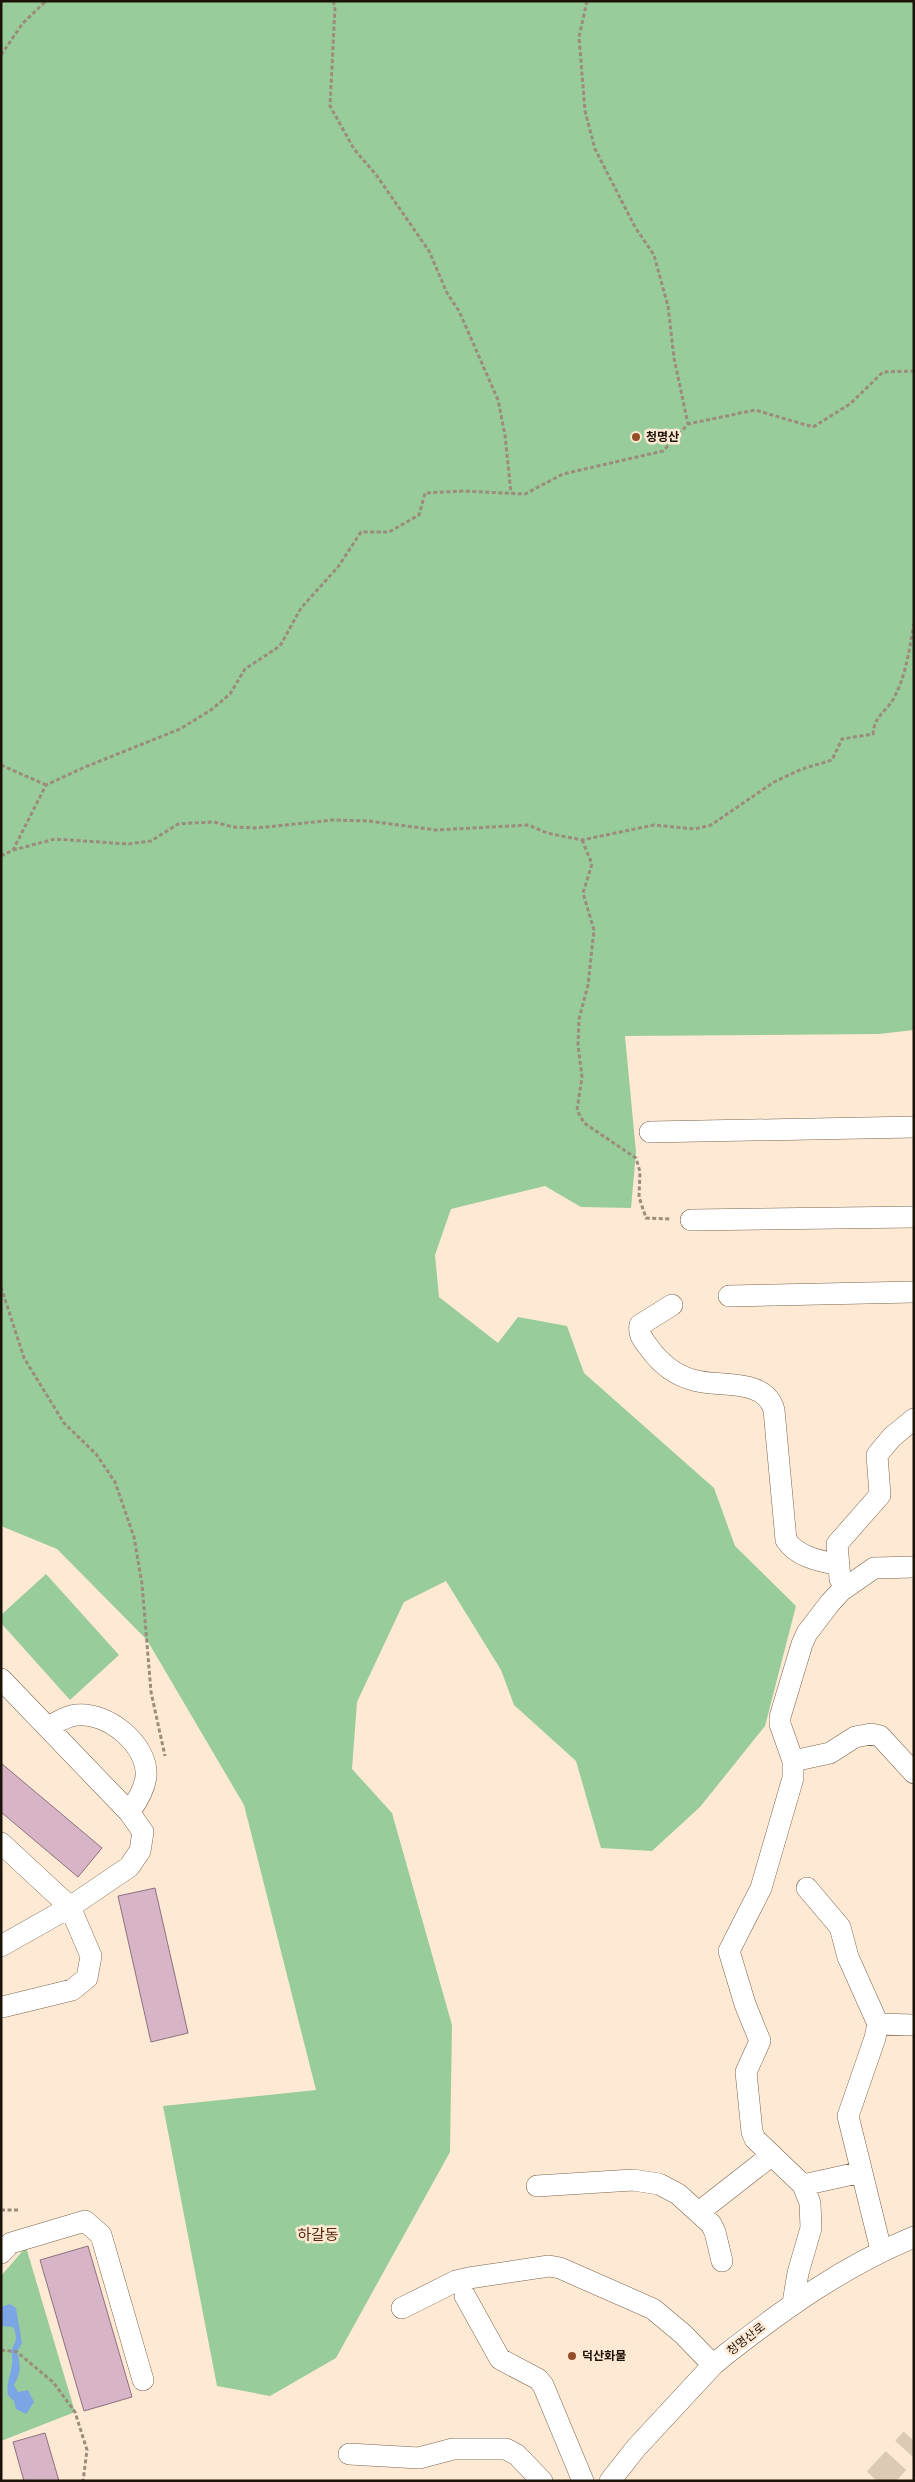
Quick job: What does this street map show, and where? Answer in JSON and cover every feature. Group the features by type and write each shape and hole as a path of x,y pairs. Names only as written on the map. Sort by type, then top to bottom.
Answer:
{"street":[{"path":"650,1132 914,1127"},
{"path":"691,1220 914,1216"},
{"path":"729,1296 914,1292"},
{"path":"672,1305 640,1325 640,1335 660,1362 693,1380 750,1388 766,1394 772,1402 774,1410 786,1540 789,1545 814,1560 839,1565"},
{"path":"842,1591 836,1544 880,1495 877,1455 892,1437 914,1419"},
{"path":"793,2303 798,2273 811,2228 810,2203 803,2185 755,2139 752,2132 746,2072 760,2041 729,1951 760,1888 793,1778 793,1761 780,1724 783,1708 807,1633 842,1591 874,1568 914,1567"},
{"path":"1,1679 130,1812 143,1832 140,1851 129,1867 70,1907 1,1946"},
{"path":"48,1727 76,1715 98,1716 120,1727 141,1757 146,1776 139,1798 130,1812"},
{"path":"793,1761 830,1753 855,1738 871,1734 880,1736 914,1773"},
{"path":"1,1843 70,1907 92,1956 87,1978 72,1990 2,2007"},
{"path":"807,1888 840,1927 848,1957 878,2024 876,2038 848,2116 881,2250"},
{"path":"878,2024 914,2025"},
{"path":"699,2212 772,2155"},
{"path":"803,2185 862,2172"},
{"path":"537,2186 633,2180 659,2184 678,2194 699,2212 715,2232 722,2260"},
{"path":"1,2253 11,2243 85,2221 91,2226 101,2235 143,2380"},
{"name":"청명산로","path":"610,2481 636,2448 713,2365 793,2303 839,2273 881,2250 914,2237"},
{"path":"402,2308 462,2279 549,2266 560,2268 653,2309 683,2334 713,2365"},
{"path":"465,2296 500,2359 538,2379 543,2385 583,2481"},
{"path":"349,2454 419,2458 453,2449 506,2449 517,2456 542,2481"}],"path":[{"path":"1,55 22,23 46,1"},
{"path":"333,1 335,7 330,106 354,149 377,176 429,251 447,292 459,311 498,400 505,436 510,493"},
{"path":"586,1 579,37 585,111 594,149 635,227 654,255 668,306 674,358 688,424"},
{"path":"13,850 46,785 85,767 180,729 211,710 230,694 245,669 280,646 301,608 338,567 361,532 389,532 419,514 425,492 463,491 525,494 563,474 663,451 688,424 754,410 813,427 850,404 883,372 914,371"},
{"path":"1,856 13,850 56,839 128,844 151,841 178,824 190,822 214,822 233,827 257,828 333,820 369,821 436,830 528,825 547,834 582,840 654,825 695,829 711,825 774,782 802,768 832,760 842,739 873,734 874,721 894,698 907,661 914,622"},
{"path":"1,765 46,785"},
{"path":"582,840 592,864 583,893 594,930 588,985 579,1019 578,1045 582,1077 577,1110 584,1123 636,1158 640,1172 638,1196 646,1218 691,1220"},
{"path":"1,1287 24,1358 64,1423 96,1454 115,1482 134,1537 142,1584 151,1692 167,1762"},
{"path":"1,2210 18,2210"},
{"path":"1,2350 17,2352 54,2382 76,2412 88,2450 82,2481"}],"green space":[{"path":"1,1 914,1 914,1030 879,1034 625,1036 636,1152 631,1208 581,1207 545,1186 451,1209 435,1255 439,1297 498,1343 518,1317 567,1326 584,1373 714,1488 735,1546 796,1606 765,1726 700,1807 652,1851 601,1848 576,1761 514,1705 501,1670 446,1581 404,1602 357,1702 352,1769 392,1813 452,2025 450,2152 336,2358 270,2396 217,2386 163,2106 316,2090 244,1805 147,1640 57,1549 1,1526"},
{"path":"46,1574 119,1655 70,1700 1,1623 1,1615"},
{"path":"26,2247 75,2412 1,2441 1,2276"}],"water":[{"path":"10,2304 16,2308 22,2343 17,2352 20,2369 14,2385 18,2392 28,2390 34,2402 26,2414 16,2409 14,2401 8,2395 7,2389 12,2363 11,2351 16,2337 13,2327 1,2326 1,2307"}],"building":[{"path":"1,1763 102,1848 78,1877 1,1812"},
{"path":"155,1888 188,2033 151,2042 118,1896"},
{"path":"88,2246 132,2397 84,2411 40,2260"},
{"path":"45,2433 59,2481 24,2481 13,2442"}],"tunnel":[{"path":"877,2481 914,2441"}],"place":[{"name":"청명산","path":"636,437"},
{"name":"덕산화물","path":"572,2356"}],"district":[{"name":"하갈동","path":"318,2234"}]}
